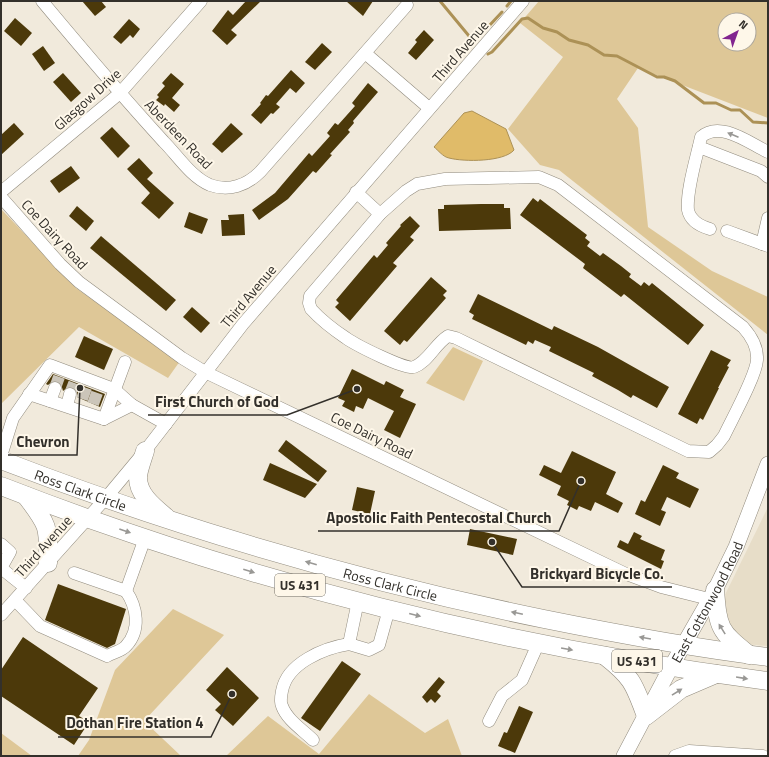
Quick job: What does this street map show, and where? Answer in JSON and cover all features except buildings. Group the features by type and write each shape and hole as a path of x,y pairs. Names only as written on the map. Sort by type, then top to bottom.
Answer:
{"highway":[{"path":"146,451 138,476 141,490 151,504 169,520"},
{"name":"Ross Clark Circle","path":"1,460 105,499 348,574 522,614 683,645 768,657"},
{"name":"Ross Clark Circle","path":"1,486 88,519 145,538 259,574 349,599 538,644 671,667 768,681"},
{"path":"26,496 47,525 49,540 48,563"},
{"path":"348,574 349,599"},
{"path":"712,594 717,620 721,630 730,640 750,655"},
{"path":"604,655 623,671 633,682 646,716 681,689 716,674"}],"main road":[{"name":"East Cottonwood Road","path":"624,756 736,547 768,464"}],"street":[{"name":"Aberdeen Road","path":"42,1 120,93 199,178 218,187 234,187 248,182 260,172 407,5"},
{"name":"Glasgow Drive","path":"1,192 120,93 202,1"},
{"name":"Third Avenue","path":"1,615 88,519 146,451 243,324 523,1"},
{"path":"365,53 429,108"},
{"path":"710,229 702,227 694,220 688,210 701,137 707,132 717,130 730,134 768,152"},
{"path":"699,147 755,169 768,176"},
{"path":"539,177 558,185 737,322 752,337 756,348 756,367 724,436 709,452 688,450 456,338 448,336 440,341 421,363 412,367 402,366 347,339 311,308 309,303 310,296 380,214 406,190 427,181 445,179 539,177"},
{"path":"356,192 380,214"},
{"name":"Coe Dairy Road","path":"1,197 60,264 79,282 182,358 205,372 626,574 661,587 712,594"},
{"path":"727,231 765,245 768,218"},
{"path":"104,419 125,362"},
{"path":"1,456 13,418 50,365 61,372 94,385 114,389 132,405 166,424"},
{"path":"50,401 55,388"},
{"path":"29,394 50,401 80,404 104,419"},
{"path":"104,419 132,405"},
{"path":"126,591 145,538"},
{"path":"1,544 10,552 1,568 26,588"},
{"path":"15,600 40,626 107,656 126,647 133,635 136,619 134,603 126,591 74,573"},
{"path":"349,599 349,644"},
{"path":"313,740 284,711 281,704 283,688 294,670 303,662 337,646 349,644 369,650 374,649 379,645 389,609"},
{"path":"489,721 502,696 522,680 538,644"},
{"path":"675,756 689,751 763,756"}],"shaded area":[{"path":"539,1 768,1 768,118 638,68 617,99 638,128 648,227 712,271 768,297 768,335 559,170 540,165 508,129 563,57 520,23"},
{"path":"472,111 506,129 514,150 502,157 493,159 464,160 447,157 434,147 464,113"},
{"path":"1,209 76,288 180,361 168,378 79,327 1,404"},
{"path":"453,347 483,361 464,401 426,383"},
{"path":"768,507 768,646 745,644 735,636 721,603"},
{"path":"173,609 224,635 144,721 181,756 78,756 89,740 115,670"},
{"path":"369,694 425,733 448,719 462,756 226,756 268,716 319,754"},
{"path":"1,733 32,756 1,756"}],"waterway":[{"path":"440,1 474,42 502,12"},
{"path":"507,6 511,1"},
{"path":"488,54 492,52 522,19 528,18 543,28 557,32 569,40 588,45 604,55 617,56 657,77 664,77 675,81 704,103 716,103 731,110 740,110 753,122 768,123"}],"tunnel":[{"path":"55,388 60,374"},
{"path":"70,394 75,381"},
{"path":"82,399 87,385"},
{"path":"93,404 98,390"}],"place":[{"name":"Chevron","path":"80,388"},
{"name":"First Church of God","path":"357,389"},
{"name":"Apostolic Faith Pentecostal Church","path":"581,481"},
{"name":"Brickyard Bicycle Co.","path":"492,542"},
{"name":"Dothan Fire Station 4","path":"232,694"}]}
